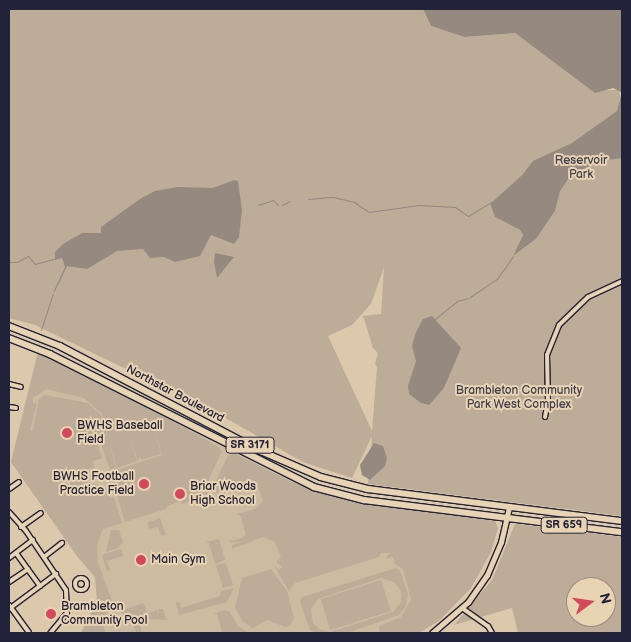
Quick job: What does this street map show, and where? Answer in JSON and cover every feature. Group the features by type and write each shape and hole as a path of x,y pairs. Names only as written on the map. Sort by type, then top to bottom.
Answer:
{"main road":[{"name":"Northstar Boulevard","path":"9,326 76,354 308,473 368,489 509,506"},
{"name":"Northstar Boulevard","path":"9,338 50,354 314,487 364,500 507,518"},
{"path":"432,633 462,608 492,564 509,506"},
{"name":"SR 659","path":"509,506 622,522"},
{"name":"SR 659","path":"507,518 622,532"}],"street":[{"path":"545,418 548,402 547,355 559,325 588,297 622,281"},
{"path":"9,384 21,387"},
{"path":"9,406 16,408"},
{"path":"9,489 19,482"},
{"path":"9,512 33,540 66,590 67,613 50,633"},
{"path":"21,526 40,512"},
{"path":"9,558 33,540"},
{"path":"44,557 62,544"},
{"path":"16,553 40,586"},
{"path":"9,582 28,569"},
{"path":"29,633 9,607 56,574"},
{"path":"66,590 75,587"},
{"path":"462,608 488,626 492,633"}],"shaded area":[{"path":"423,9 622,9 622,93 613,88 595,93 515,33 464,37 431,26"},
{"path":"622,93 622,158 600,161 571,175 560,191 555,211 536,239 513,256 523,235 520,230 495,217 490,204 523,174 533,161 572,143 617,111"},
{"path":"234,180 238,181 242,210 239,237 234,244 211,235 200,256 175,262 164,257 150,258 143,249 117,251 87,269 67,266 53,293 65,267 62,258 55,260 55,252 63,244 82,233 101,233 101,227 140,199 155,191 177,187 213,188"},
{"path":"215,253 234,257 217,278 214,262"},
{"path":"432,316 461,348 444,388 429,405 421,403 409,394 408,386 416,361 412,346 416,332 423,319"},
{"name":"Briar Woods High School","path":"38,352 282,477 312,489 364,503 495,521 498,528 418,633 81,633 97,601 95,577 77,556 11,462"},
{"path":"374,443 383,446 387,458 385,466 370,480 362,475 360,465"}],"green space":[{"path":"9,9 423,9 431,26 464,37 515,33 537,49 606,90 618,90 622,100 622,516 368,484 372,436 352,478 303,462 213,411 35,325 9,318","holes":["523,174 557,202 555,211 536,239 513,256 523,235 520,230 495,217 490,204","384,267 381,314 363,316 373,348 378,353 375,364 377,367 372,431 328,336 352,325 371,304"]},
{"path":"38,352 127,396 217,446 222,451 209,479 208,496 203,494 183,504 181,501 167,506 166,509 125,522 110,472 162,455 154,428 161,454 141,460 140,457 138,461 129,435 137,461 117,468 109,442 116,468 110,470 101,444 105,428 102,414 84,398 46,389 33,398 33,403 37,404 30,430 33,430 39,399 45,395 88,403 101,415 103,431 98,446 102,458 93,461 94,468 73,472 63,478 61,483 66,484 64,495 68,479 72,477 109,489 108,496 114,498 122,523 103,529 97,545 98,562 112,601 105,602 98,598 105,604 113,602 115,611 107,612 102,619 105,633 81,633 97,601 95,577 77,556 11,462"},
{"path":"234,453 292,482 331,496 495,521 498,528 491,552 471,588 439,621 419,633 379,633 379,626 401,617 411,600 403,569 395,564 393,557 385,559 390,553 381,553 379,557 295,583 289,591 273,564 279,570 282,567 276,562 281,557 275,542 263,537 232,549 232,545 244,541 231,543 230,539 232,541 242,538 246,534 240,515 237,514 255,509 263,501 256,482 251,479 234,485 234,488 232,485 219,489 219,493 215,491 214,484 228,456"},
{"path":"160,518 166,535 161,536 158,527 150,529 147,523"},
{"path":"515,524 622,537 622,633 518,633 512,608 454,625 492,580"},
{"path":"111,530 119,530 123,542 118,548 106,552"},
{"path":"219,539 225,560 215,564 209,543 205,542"},
{"path":"121,549 123,556 107,561 110,570 107,571 102,555"},
{"path":"226,563 233,585 223,588 216,565"},
{"path":"396,568 400,571 408,594 406,606 399,615 347,633 315,633 310,630 300,602 302,597","holes":["381,578 394,582 401,591 401,602 393,612 330,632 319,629 313,623 311,609 318,599"]},
{"path":"271,569 287,591 294,618 290,626 285,627 267,620 253,628 242,621 235,607 242,578"},
{"path":"381,580 391,611 330,630 321,599"},
{"path":"234,588 227,602 179,615 176,603 179,602 181,608 220,596 221,591"},
{"path":"143,603 147,611 130,624 121,611"},
{"path":"159,609 163,609 166,620 146,619 141,625 141,633 137,633 133,626 148,613 157,610 159,613"},
{"path":"224,610 229,611 238,626 249,633 219,633 222,631 217,614 213,614"}],"waterway":[{"path":"308,199 333,197 354,202 369,212 419,205 455,207 468,216 493,201"},
{"path":"258,205 273,200 278,205"},
{"path":"282,205 290,201"},
{"path":"9,262 17,262 28,256 35,264 57,258"},
{"path":"470,297 497,279 513,256"},
{"path":"41,330 53,294"},
{"path":"435,319 457,301 469,298"}],"place":[{"name":"BWHS Baseball Field","path":"67,433"},
{"name":"BWHS Football Practice Field","path":"144,484"},
{"name":"Briar Woods High School","path":"180,494"},
{"name":"Main Gym","path":"141,560"},
{"name":"Brambleton Community Pool","path":"51,614"}],"park label":[{"name":"Reservoir Park","path":"581,168"},
{"name":"Brambleton Community Park West Complex","path":"519,398"}]}
